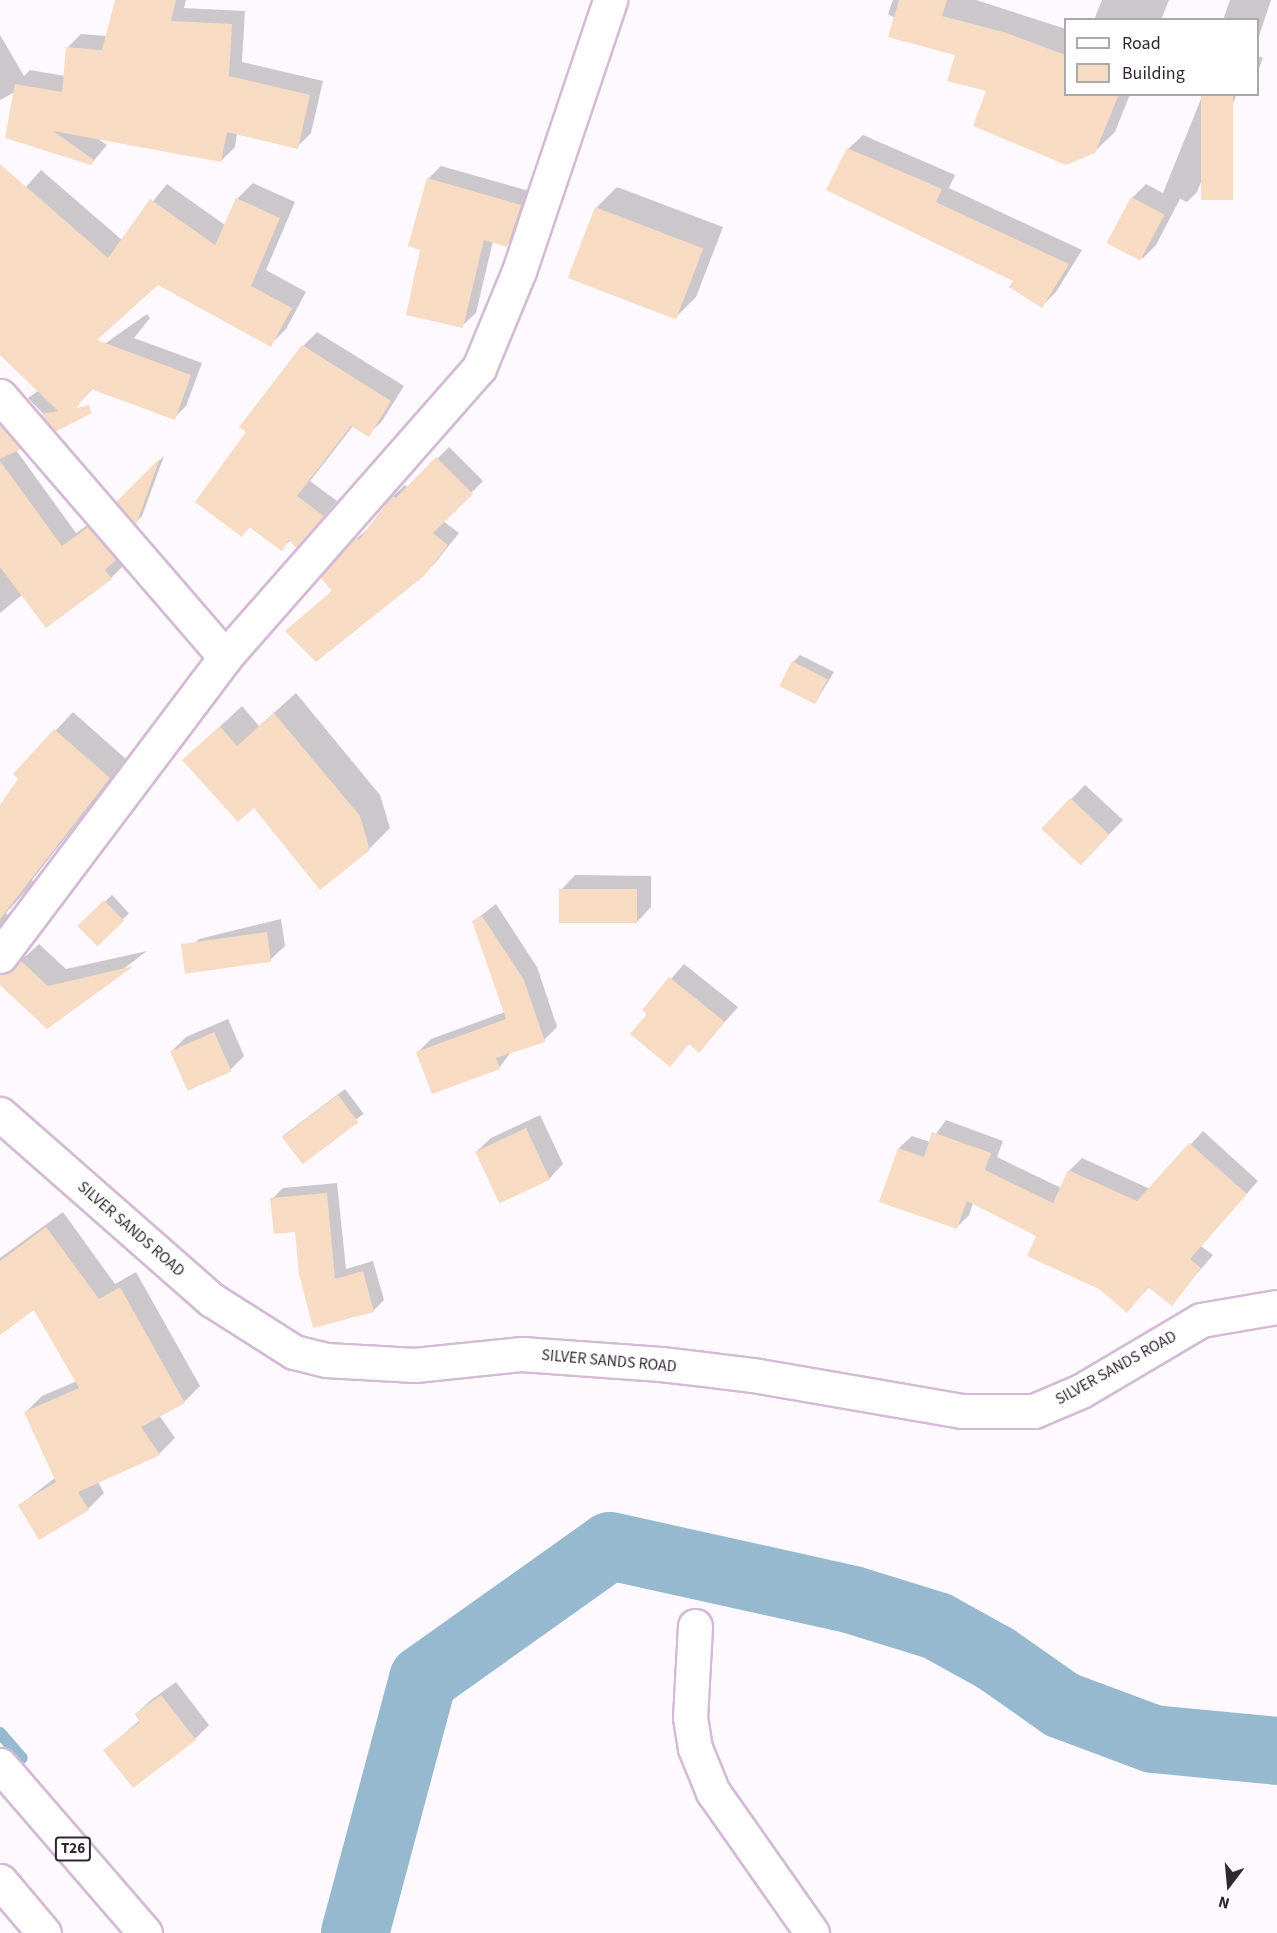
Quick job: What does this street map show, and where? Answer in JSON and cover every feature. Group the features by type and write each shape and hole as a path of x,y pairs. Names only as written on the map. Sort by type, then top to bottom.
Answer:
{"main road":[{"path":"0,956 225,657 479,368 519,271 610,0"},
{"path":"0,396 225,657"},
{"name":"SILVER SANDS ROAD","path":"0,1114 212,1300 294,1352 326,1360 415,1365 522,1354 661,1364 753,1375 962,1412 1034,1411 1081,1391 1201,1320 1277,1307"},
{"path":"695,1626 690,1717 695,1748 713,1792 812,1933"},
{"name":"T26","path":"0,1765 144,1933"},
{"path":"0,1881 45,1933"}],"building":[{"path":"115,0 176,0 171,21 232,24 229,76 310,95 298,149 227,132 221,162 53,131 94,160 91,165 5,138 15,84 62,92 66,47 102,50"},
{"path":"899,0 947,0 942,16 1007,33 1064,55 1064,96 1118,96 1095,153 1066,165 973,126 986,91 947,81 955,55 888,37"},
{"path":"1201,96 1233,96 1233,200 1201,200"},
{"path":"847,148 942,189 936,202 1069,264 1042,308 1009,287 1013,281 826,190"},
{"path":"0,164 108,258 150,199 215,245 236,198 280,218 251,286 292,308 271,347 158,285 97,340 191,375 175,420 91,389 76,408 89,405 92,413 55,432 41,414 58,411 0,355"},
{"path":"427,178 521,205 507,247 484,240 463,328 406,315 420,250 408,246"},
{"path":"1131,197 1165,215 1140,261 1107,243"},
{"path":"595,207 703,249 676,320 568,278"},
{"path":"302,345 391,401 369,437 351,426 297,496 324,516 296,548 289,540 282,551 249,527 242,537 195,502 246,432 239,427"},
{"path":"0,425 21,449 0,459"},
{"path":"436,457 473,494 433,533 448,545 424,576 316,662 285,631 332,591 320,577 355,538 359,540 392,496 396,498"},
{"path":"160,458 136,525 116,502"},
{"path":"0,461 62,546 88,527 116,560 105,570 112,579 46,628 0,567"},
{"path":"792,661 828,679 815,704 779,686"},
{"path":"274,713 360,816 370,850 320,890 254,808 238,822 182,760 220,726 237,746"},
{"path":"54,729 110,778 0,919 0,805 18,779 13,774"},
{"path":"1070,798 1109,835 1081,866 1041,829"},
{"path":"559,889 637,889 637,923 559,923"},
{"path":"104,900 124,921 98,947 77,926"},
{"path":"482,916 524,980 545,1042 496,1058 500,1069 432,1094 416,1052 506,1019 472,921"},
{"path":"267,932 271,962 185,974 181,944"},
{"path":"20,960 48,986 134,966 47,1029 0,985 0,974 8,973"},
{"path":"669,977 725,1022 699,1053 689,1044 670,1067 630,1034 647,1014 642,1010"},
{"path":"214,1032 231,1071 188,1091 170,1052"},
{"path":"338,1095 358,1122 303,1164 282,1137"},
{"path":"526,1128 550,1180 499,1203 475,1152"},
{"path":"932,1132 991,1153 985,1170 1053,1203 1068,1170 1137,1201 1189,1143 1247,1194 1190,1259 1201,1268 1172,1306 1148,1287 1127,1313 1099,1289 1027,1256 1036,1236 967,1201 957,1229 879,1202 898,1148 924,1157"},
{"path":"327,1193 335,1279 363,1271 374,1312 313,1328 299,1274 295,1232 274,1234 270,1198"},
{"path":"46,1227 99,1299 120,1287 185,1403 141,1427 160,1455 78,1492 89,1510 39,1540 18,1505 56,1482 24,1412 79,1388 34,1310 0,1335 0,1261"},
{"path":"161,1695 196,1740 133,1788 103,1750 140,1722 135,1714"}],"waterway":[{"path":"355,1933 423,1679 610,1546 853,1600 937,1626 995,1658 1062,1705 1153,1739 1277,1751"},
{"path":"0,1733 22,1758"}]}
